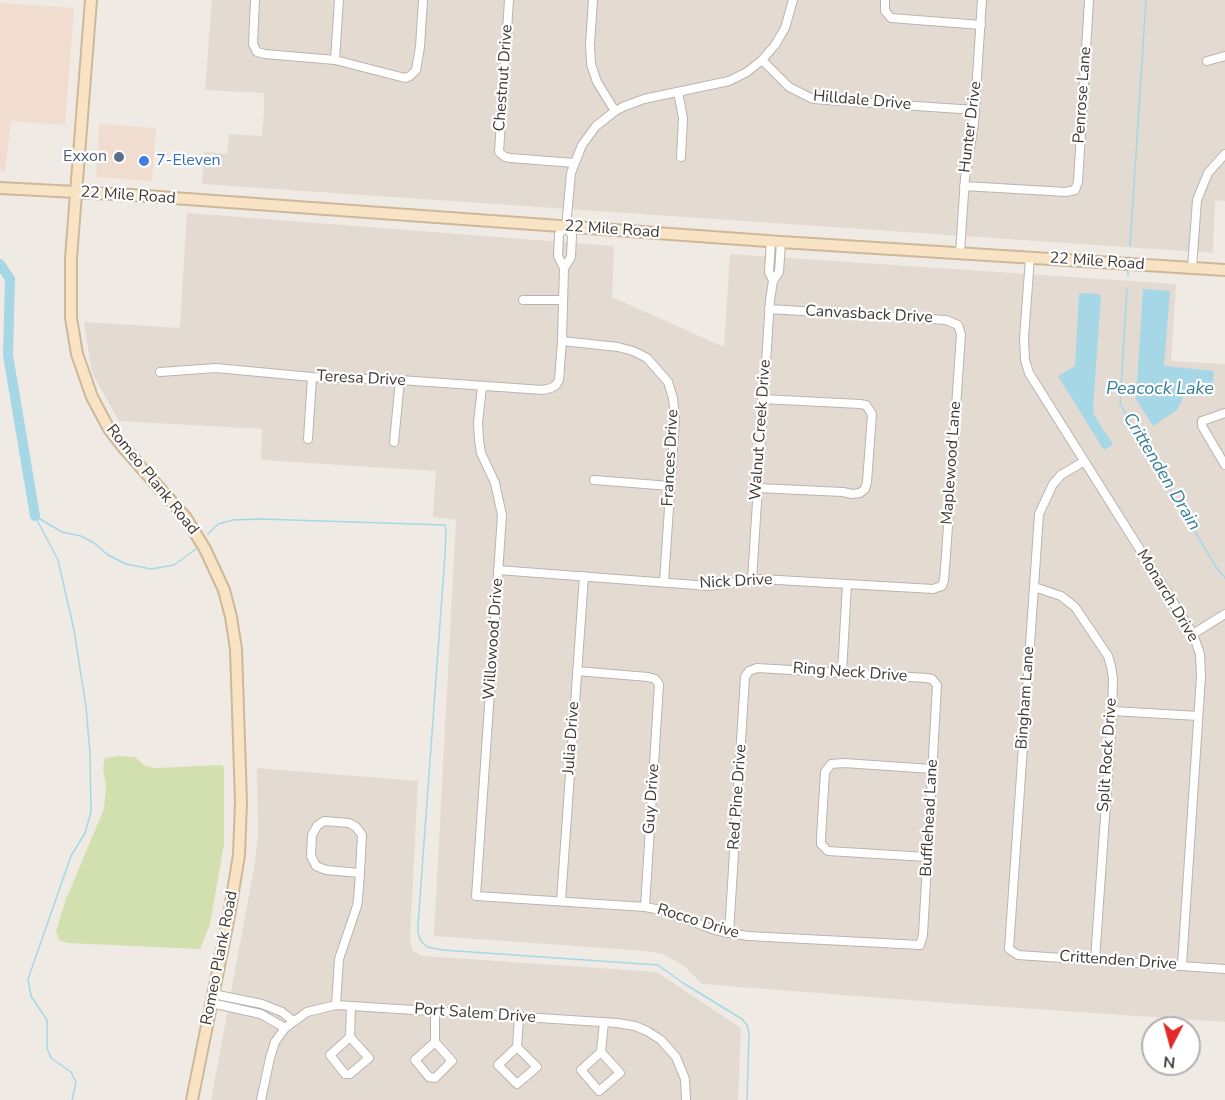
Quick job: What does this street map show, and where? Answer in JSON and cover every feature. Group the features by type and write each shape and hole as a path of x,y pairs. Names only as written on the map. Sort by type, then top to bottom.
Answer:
{"street":[{"name":"Romeo Plank Road","path":"91,0 71,258 72,333 83,375 92,397 115,437 178,509 200,538 224,590 234,633 238,680 240,834 233,895 192,1100"},
{"path":"255,0 252,44 257,52 335,60 398,77 410,76 416,69 423,0"},
{"path":"335,60 339,0"},
{"name":"Chestnut Drive","path":"509,0 499,148 501,154 510,158 574,163"},
{"path":"593,0 591,64 597,82 615,111"},
{"path":"564,268 571,257 572,243 572,235 566,227 568,193 574,163 588,135 615,111 644,99 729,81 747,72 776,45 785,28 793,0"},
{"path":"885,0 887,16 896,19 981,25"},
{"name":"Hunter Drive","path":"960,253 964,186 975,110 982,0"},
{"name":"Penrose Lane","path":"964,186 1066,192 1075,190 1078,182 1089,0"},
{"path":"1208,61 1225,56"},
{"name":"Hilldale Drive","path":"762,60 789,87 813,99 975,110"},
{"path":"678,92 683,118 681,157"},
{"path":"1192,268 1196,210 1200,191 1208,173 1225,154"},
{"name":"22 Mile Road","path":"0,188 776,242 1225,270"},
{"path":"562,341 564,268 558,256 559,234 566,227"},
{"name":"Walnut Creek Drive","path":"752,580 769,309 773,280 779,272 776,242"},
{"name":"Monarch Drive","path":"1030,258 1024,338 1024,360 1029,373 1193,634 1200,654 1201,676 1182,965"},
{"path":"523,300 563,300"},
{"name":"Canvasback Drive","path":"769,309 946,320 958,325 961,334"},
{"name":"Maplewood Lane","path":"938,589 944,584 961,334"},
{"name":"Teresa Drive","path":"160,372 216,368 312,377 400,380 543,390 556,385 559,380 562,341"},
{"name":"Frances Drive","path":"562,341 618,347 633,351 646,358 668,382 673,398 675,419 664,582"},
{"path":"308,439 312,377"},
{"path":"394,442 400,380"},
{"name":"Willowood Drive","path":"477,896 502,515 495,483 481,453 478,423 482,386"},
{"path":"757,488 843,492 852,495 860,493 865,489 867,482 872,414 866,405 762,399"},
{"path":"1225,413 1202,421 1203,430 1225,465"},
{"name":"Bingham Lane","path":"1012,952 1009,949 1009,940 1039,514 1047,493 1061,475 1083,462"},
{"path":"594,480 670,486"},
{"name":"Nick Drive","path":"498,570 709,586 752,580 938,589"},
{"name":"Julia Drive","path":"561,900 584,576"},
{"path":"842,673 847,584"},
{"name":"Split Rock Drive","path":"1034,587 1061,596 1075,607 1108,656 1113,679 1095,960"},
{"path":"1193,634 1225,614"},
{"name":"Ring Neck Drive","path":"757,668 927,678 935,682 938,690"},
{"name":"Red Pine Drive","path":"729,933 745,677 749,670 757,668"},
{"name":"Guy Drive","path":"577,671 656,679 659,691 645,907"},
{"name":"Bufflehead Lane","path":"920,945 923,935 938,690"},
{"path":"1112,711 1198,716"},
{"path":"927,857 833,852 823,848 820,841 825,772 831,764 932,769"},
{"path":"336,1005 339,959 357,906 360,873 362,835 352,824 330,821 320,823 314,829 312,836 311,856 316,866 321,869 360,873"},
{"name":"Rocco Drive","path":"477,896 645,907 729,933 760,937 920,945"},
{"name":"Crittenden Drive","path":"1012,952 1018,956 1225,969"},
{"path":"212,999 262,1004 282,1012 293,1021"},
{"path":"212,999 261,1014 285,1028 275,1042 261,1100"},
{"name":"Port Salem Drive","path":"285,1028 311,1011 336,1005 626,1024 642,1029 666,1044 682,1069 686,1085 686,1100"},
{"path":"350,1037 330,1055 345,1074 350,1074 369,1058 350,1037 351,1006"},
{"path":"435,1011 435,1042 452,1061 435,1078 429,1077 415,1059 435,1042"},
{"path":"517,1047 537,1067 517,1084 498,1065 517,1047 519,1017"},
{"path":"601,1052 620,1073 599,1091 581,1070 601,1052 604,1022"}],"shaded area":[{"path":"212,0 1225,0 1225,201 1215,200 1213,253 202,184 204,152 227,154 229,134 262,136 264,111 264,93 205,90"},
{"path":"0,3 74,8 65,125 11,121 5,172 0,171"},
{"path":"99,124 156,128 152,181 96,177"},
{"path":"187,213 614,246 612,297 724,347 730,254 1176,284 1171,361 1225,364 1225,1022 1201,1020 1201,1016 1141,1016 702,984 684,966 663,954 434,936 456,520 433,517 436,471 261,460 262,429 119,421 92,373 84,322 180,328"},
{"path":"257,768 418,781 410,937 412,950 423,956 657,972 741,1028 738,1100 211,1100 255,863 258,836"}],"green space":[{"path":"135,757 145,766 156,768 221,765 224,767 224,844 210,924 200,949 67,943 59,940 56,931 66,899 104,809 106,787 103,768 105,758"}],"water":[{"name":"Peacock Lake","path":"1143,289 1170,291 1164,366 1214,371 1212,394 1185,393 1177,410 1153,426 1136,399"},
{"path":"1079,294 1101,296 1093,408 1094,415 1112,443 1104,450 1058,376 1075,366"}],"waterway":[{"name":"Crittenden Drain","path":"1130,246 1146,0"},
{"path":"0,264 10,279 8,355 35,516"},
{"name":"Crittenden Drain","path":"1128,270 1128,275"},
{"name":"Crittenden Drain","path":"1127,288 1120,404 1216,567 1225,578"},
{"path":"35,516 58,560 74,630 86,707 90,753 91,812 85,833 71,856 28,979 31,996 47,1020 47,1048 51,1058 71,1072 76,1082 72,1100"},
{"path":"35,516 62,532 81,536 108,555 126,564 151,569 174,565 196,549"},
{"path":"208,534 218,524 233,520 445,525 445,555 418,925 421,941 427,947 442,950 658,965 742,1019 747,1025 749,1033 747,1100"}],"place":[{"name":"Exxon","path":"119,157"},
{"name":"7-Eleven","path":"144,161"}]}
